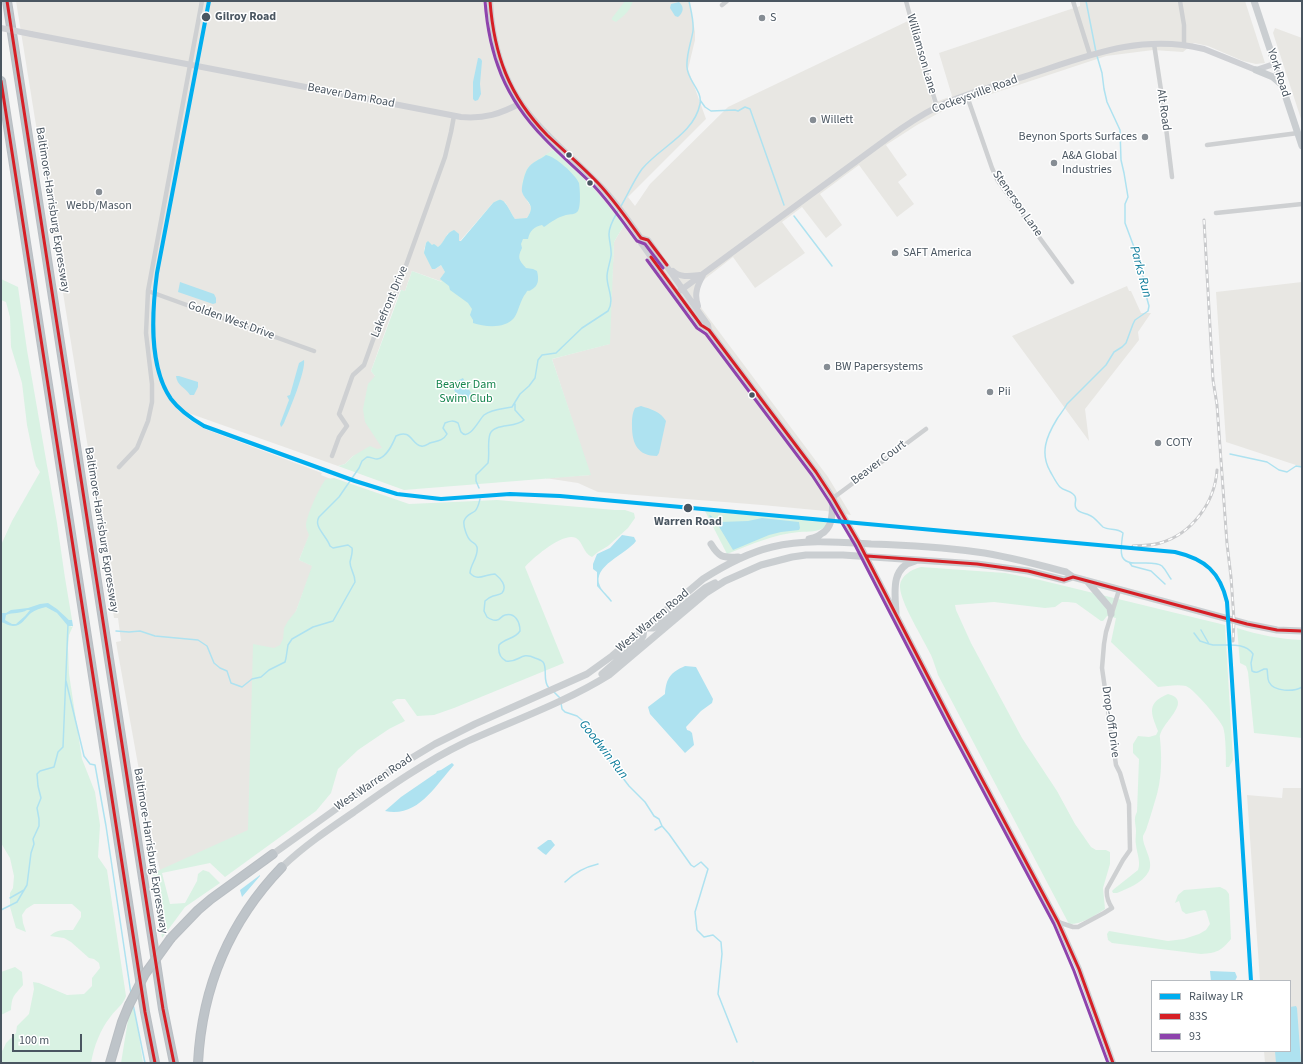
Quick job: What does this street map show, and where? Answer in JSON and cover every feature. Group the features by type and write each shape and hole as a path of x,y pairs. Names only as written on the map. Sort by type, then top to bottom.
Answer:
{"highway":[{"name":"Baltimore-Harrisburg Expressway","path":"7,1 163,1009 174,1063"},
{"path":"1,81 145,1012 155,1063"},
{"path":"110,1063 120,1028 129,1005 145,974 171,938 186,921 211,899 273,854"},
{"path":"198,1063 200,1031 203,1014 211,983 220,960 247,910 282,867"}],"main road":[{"path":"490,1 492,26 499,55 506,74 521,103 539,125 614,200 642,238 648,240 700,313 708,325 709,330"},
{"name":"York Road","path":"1254,1 1302,146"},
{"name":"Beaver Dam Road","path":"1,28 454,116 469,118 485,117 499,113 521,103"},
{"name":"Cockeysville Road","path":"676,293 909,123 937,107 1094,54 1126,46 1154,44 1204,49 1256,70"},
{"path":"1256,70 1274,64"},
{"path":"1256,70 1274,77 1282,84"},
{"path":"642,238 641,243 676,293 701,325 709,330 816,472 867,556 949,716 1058,922 1079,969 1113,1063"},
{"path":"666,264 676,274 693,276 703,274"},
{"path":"700,313 695,294 696,288 703,274"},
{"path":"803,542 821,535 826,531 831,521 833,498"},
{"name":"West Warren Road","path":"273,854 369,785 412,757 457,733 561,686 601,664 703,579 742,557 772,547 803,542 825,541 944,548 1010,558 1066,572 1073,578"},
{"path":"711,544 720,556 727,558 742,557"},
{"name":"West Warren Road","path":"282,867 314,840 419,768 463,744 579,692 609,675 706,593 737,574 761,565 792,557 826,554 993,565 1028,571 1064,580 1073,578 1087,581 1252,625 1277,630 1302,631"},
{"path":"896,613 894,586 898,574 908,563 922,560"},
{"path":"579,692 609,669 640,641 643,636 644,628 653,628 659,625 705,588 737,574"},
{"path":"1087,581 1105,601 1110,608 1111,614"}],"street":[{"path":"119,467 137,448 148,421 152,402 152,384 146,333 148,291 202,1"},
{"path":"722,5 727,1"},
{"name":"Williamson Lane","path":"906,1 937,107"},
{"path":"1073,1 1094,54"},
{"path":"1180,1 1184,25 1184,46"},
{"name":"Alt Road","path":"1154,44 1172,177"},
{"name":"Stenerson Lane","path":"967,96 998,181 1072,282"},
{"name":"Lakefront Drive","path":"332,456 340,434 347,426 339,414 352,377 364,365 383,312 395,296 445,157 452,132 454,116"},
{"path":"1208,145 1298,133"},
{"path":"1216,213 1302,204"},
{"name":"Golden West Drive","path":"148,291 314,351"},
{"name":"Beaver Court","path":"833,498 926,429"},
{"name":"Drop-Off Drive","path":"1058,922 1078,926 1112,908 1107,898 1107,889 1130,850 1129,804 1120,773 1116,766 1102,668 1104,644 1111,614 1119,590"}],"shaded area":[{"path":"16,1 689,1 695,32 695,40 688,69 706,119 628,197 635,206 650,184 728,107 910,20 933,103 952,96 939,53 1080,6 1080,1 1245,1 1265,63 1256,64 1243,61 1208,46 1194,43 1183,52 1153,50 1106,56 946,109 917,125 886,145 907,175 898,182 914,204 897,217 859,165 820,194 842,225 826,238 802,207 782,222 805,253 755,288 733,257 701,283 698,300 702,309 828,477 851,515 762,505 598,492 578,483 545,478 590,475 552,359 609,344 614,242 624,225 553,150 528,168 523,181 522,192 531,207 531,212 527,218 515,220 505,202 493,203 460,241 459,237 448,233 442,244 438,247 426,243 424,250 435,269 441,265 445,272 443,282 412,271 405,291 400,290 371,371 375,376 383,448 353,456 345,464 338,466 177,409 191,421 205,429 322,473 321,475 333,480 299,560 313,566 277,662 260,832 160,871 142,787 116,642 121,641 118,618 114,618"},
{"path":"1275,28 1302,38 1302,122 1273,33"},
{"path":"1302,282 1302,467 1226,442 1216,292"},
{"path":"1127,286 1129,291 1131,291 1141,313 1151,313 1138,332 1139,340 1085,409 1089,441 1012,336"},
{"path":"1283,788 1302,788 1302,1063 1265,1063 1264,1052 1291,1052 1291,980 1260,980 1247,795 1282,798"}],"green space":[{"path":"625,1 633,1 632,5 616,22 612,20 612,18"},
{"name":"Beaver Dam Swim Club","path":"553,150 592,187 624,225 614,242 610,344 552,359 591,475 404,490 338,466 345,464 353,456 370,446 377,449 382,448 365,422 363,409 368,384 375,376 371,371 401,290 405,291 412,271 442,282 440,279 445,272 441,265 435,269 432,269 424,253 426,243 428,241 432,245 434,244 438,247 447,235 454,230 459,234 459,241 461,241 493,203 498,200 503,201 506,204 515,219 527,218 530,214 531,207 522,191 525,174 527,169 532,164"},
{"path":"1,279 18,287 27,350 72,620 65,617 71,627 73,626 69,635 69,674 82,759 95,792 100,825 98,857 107,870 126,996 107,1021 96,1044 91,1063 1,1063 1,1051 6,1043 16,1033 17,1026 29,1014 34,989 33,982 39,983 67,995 84,994 92,986 92,978 100,968 99,963 94,959 89,958 71,942 64,938 50,936 58,931 73,930 81,917 81,912 72,904 34,904 26,909 22,915 26,932 16,928 10,907 10,893 13,888 14,876 10,858 1,843 1,545 12,521 40,472 34,459 27,425 22,383 11,347 10,317 6,302 1,300"},
{"path":"334,478 409,504 497,500 625,510 634,513 635,518 628,528 608,546 592,557 587,553 576,538 570,537 556,542 525,567 564,663 434,715 417,716 405,699 397,699 392,702 405,721 389,729 358,750 338,769 331,793 316,811 225,877 210,863 162,873 170,904 185,903 197,881 198,874 203,870 209,872 220,883 185,907 162,938 153,873 248,830 253,644 274,648 280,645 283,639 284,628 296,611 312,566 299,560 309,535 306,526 310,509 326,479"},
{"path":"705,511 826,521 826,526 816,531 790,533 771,537 727,554"},
{"path":"921,567 1005,573 1040,580 1225,625 1233,760 1229,767 1226,767 1224,731 1217,718 1190,688 1183,685 1158,687 1111,642 1116,618 1107,616 1103,621 1101,621 1076,603 1068,602 1062,602 1055,607 1045,608 994,602 955,605 971,643 1022,738 1057,791 1075,824 1091,847 1096,850 1106,850 1110,852 1110,864 1103,888 1105,909 1088,919 1079,923 1069,924 938,675 931,655 901,594 900,587 904,576 914,569"},
{"path":"1237,628 1253,633 1285,639 1302,640 1302,738 1254,733 1248,672 1246,666 1240,663"},
{"path":"1168,694 1175,697 1178,702 1174,713 1161,732 1161,770 1159,785 1143,836 1150,862 1149,871 1143,879 1134,885 1117,893 1113,893 1112,891 1138,870 1139,867 1135,819 1137,812 1139,759 1133,753 1133,744 1138,736 1149,737 1156,735 1158,731 1152,714 1153,705 1161,697"},
{"path":"1220,887 1226,890 1229,894 1231,939 1218,951 1201,954 1112,943 1108,940 1107,934 1109,931 1168,941 1184,939 1199,934 1206,930 1210,924 1206,911 1204,910 1186,914 1182,911 1179,901 1175,903 1178,895 1184,890"},
{"path":"15,967 22,972 23,985 14,996 11,1010 1,1015 1,972"},
{"path":"133,1005 143,1063 121,1063 128,1020"}],"water":[{"path":"679,2 683,10 678,17 675,16 670,8 671,4"},
{"path":"478,58 482,61 480,84 481,94 478,100 475,101 473,99 473,82"},
{"path":"546,155 560,162 570,171 579,183 580,205 578,211 574,214 560,217 544,227 542,225 533,229 528,239 523,239 521,244 522,248 520,259 526,268 537,271 538,279 536,286 527,291 514,318 510,322 495,326 473,323 470,315 472,309 468,303 450,290 449,286 440,279 445,272 441,265 435,269 432,269 424,253 426,243 428,241 432,245 434,244 438,247 447,235 454,230 459,234 459,241 461,241 493,203 498,200 503,201 506,204 515,219 527,218 531,207 522,192 525,176 527,170 534,162"},
{"path":"180,282 214,294 216,303 213,304 178,292"},
{"path":"304,360 297,391 281,427 280,424 289,400 287,396 290,395 299,363"},
{"path":"176,376 198,382 198,387 194,395 190,395 178,382"},
{"path":"463,378 473,397 461,403 451,384"},
{"path":"641,406 659,413 666,421 657,456 645,454 637,448 633,438 633,414 635,408"},
{"path":"762,518 799,522 800,528 799,530 769,535 733,550 718,525 720,522 748,521"},
{"path":"622,535 634,537 636,541 632,546 605,566 599,579 601,588 611,599 611,602 597,586 597,572 593,569 593,564 597,554 610,548"},
{"path":"48,603 57,609 69,620 72,620 73,626 68,626 57,613 46,607 33,612 16,626 10,626 1,622 1,613","holes":["30,610 16,624 12,624 5,620 6,615"]},
{"path":"685,666 696,667 713,699 712,703 701,711 686,727 687,730 692,733 694,745 685,753 650,714 648,707 665,694 670,676"},
{"path":"452,763 454,765 433,791 416,805 407,810 397,812 385,811 401,797 437,771"},
{"path":"548,840 551,840 555,845 546,855 537,848"},
{"path":"260,876 242,897 240,890"},
{"path":"1210,971 1235,972 1237,977 1236,980 1211,980"},
{"path":"1296,1006 1297,1008 1301,1063 1276,1063 1275,1052 1291,1052 1291,1007"}],"waterway":[{"path":"621,206 642,169 649,161 676,140 697,115 700,99 689,76 687,67 693,27 689,1"},
{"name":"Parks Run","path":"1086,1 1096,52"},
{"name":"Parks Run","path":"1097,56 1102,73 1107,102 1120,130 1121,160 1128,197 1125,204 1125,223 1143,275 1144,288 1149,306 1148,311 1135,320 1126,343 1114,352 1106,365 1067,404 1057,419 1047,439 1045,458 1050,471 1059,485 1076,497 1075,506 1077,510 1093,517 1103,527 1118,530 1123,533 1122,556 1126,561 1158,564 1162,566 1171,579"},
{"path":"700,100 705,107 711,111 738,111 745,107 750,109 784,205"},
{"path":"116,631 140,631 155,636 198,640 207,646 214,663 227,671 231,683 242,687 252,679 261,677 269,670 285,662 288,645 292,639 313,627 333,621 355,582 350,565 352,548 348,545 333,548 330,546 319,528 319,517 339,497 359,468 362,461 367,457 377,459 384,456 389,450 396,436 401,434 408,435 415,443 424,446 444,438 447,434 443,428 445,423 452,421 456,422 458,423 461,432 467,434 471,432 482,417 487,413 512,407 520,394 535,378 538,360 542,355 556,353 582,328 608,311 611,303 607,281 607,272 611,259 609,231 618,211"},
{"path":"794,216 832,266"},
{"name":"Goodwin Run","path":"479,488 476,481 476,475 488,463 490,434 496,428 516,424 524,420 515,410 515,404"},
{"path":"1230,454 1267,462 1279,470 1287,472 1296,466 1302,467"},
{"name":"Goodwin Run","path":"480,499 476,510 467,516 464,521 468,537 477,547 477,554 470,573 476,577 495,574 501,580 504,585 504,590 499,595 491,597 485,601 484,611 487,617 492,620 499,619 502,616 509,614 514,616 519,624 520,631 518,634 499,645 499,652 506,661 511,661 523,656 530,656 543,662 546,682 549,688"},
{"path":"710,516 715,520"},
{"name":"Parks Run","path":"1129,562 1132,566 1151,571 1165,584"},
{"path":"1,910 17,902 27,885 31,853 34,844 33,839 39,826 37,808 41,798 37,774 40,771 54,767 58,752 63,747 68,624"},
{"name":"Parks Run","path":"1201,630 1209,644 1234,645 1245,647 1249,650 1253,654 1251,663 1252,671 1257,672 1267,669 1269,682 1275,688 1294,690 1302,687"},
{"name":"Parks Run","path":"1194,633 1200,641 1209,644"},
{"path":"66,681 84,756 90,764 95,765 106,826 131,994"},
{"name":"Goodwin Run","path":"554,692 560,698"},
{"name":"Goodwin Run","path":"561,703 562,709 565,712 577,716 583,721 593,742 629,786 645,802 654,816 659,819 662,826 691,865 694,867 701,862 708,869 695,912 697,930 704,937 713,935 721,942 722,954 718,994 737,1042"},
{"path":"655,830 662,826"},
{"path":"565,882 580,871 598,864"},
{"path":"10,898 24,890"},
{"path":"133,1004 145,1063"}],"railway":[{"path":"1204,220 1213,380 1217,405 1234,620 1233,641"},
{"path":"1133,546 1150,545 1172,539 1192,524 1207,505 1212,494 1217,470"}],"rail line":[{"name":"LR","path":"209,1 157,273 154,304 153,321 155,355 158,371 171,399 182,411 204,426 355,481 397,494 441,499 510,494 560,496 1175,552 1186,555 1203,563 1210,568 1220,583 1227,602 1251,980"}],"transit line":[{"name":"83S","path":"7,1 163,1009 174,1063"},
{"name":"93","path":"485,1 490,40 501,75 509,92 530,123 600,192 637,241 645,244 663,268"},
{"name":"83S","path":"490,1 495,39 500,57 513,90 523,105 547,135 604,189 641,238 648,240 667,265"},
{"name":"83S","path":"1,81 145,1012 155,1063"},
{"name":"83S","path":"651,257 701,325 709,330 816,472 859,543 952,723 1058,922 1079,969 1113,1063"},
{"name":"93","path":"647,260 697,328 706,334 812,475 855,545 948,725 1054,924 1074,971 1108,1063"},
{"name":"83S","path":"867,556 977,564 1028,571 1064,580 1073,577 1247,624 1277,630 1302,631"}],"place":[{"name":"Gilroy Road","path":"206,17"},
{"name":"S","path":"762,18"},
{"name":"Willett","path":"813,120"},
{"name":"Beynon Sports Surfaces","path":"1145,137"},
{"name":"A&A Global Industries","path":"1054,163"},
{"name":"Webb/Mason","path":"99,192"},
{"name":"SAFT America","path":"895,253"},
{"name":"BW Papersystems","path":"827,367"},
{"name":"Pii","path":"990,392"},
{"name":"COTY","path":"1158,443"},
{"name":"Warren Road","path":"688,508"}]}
